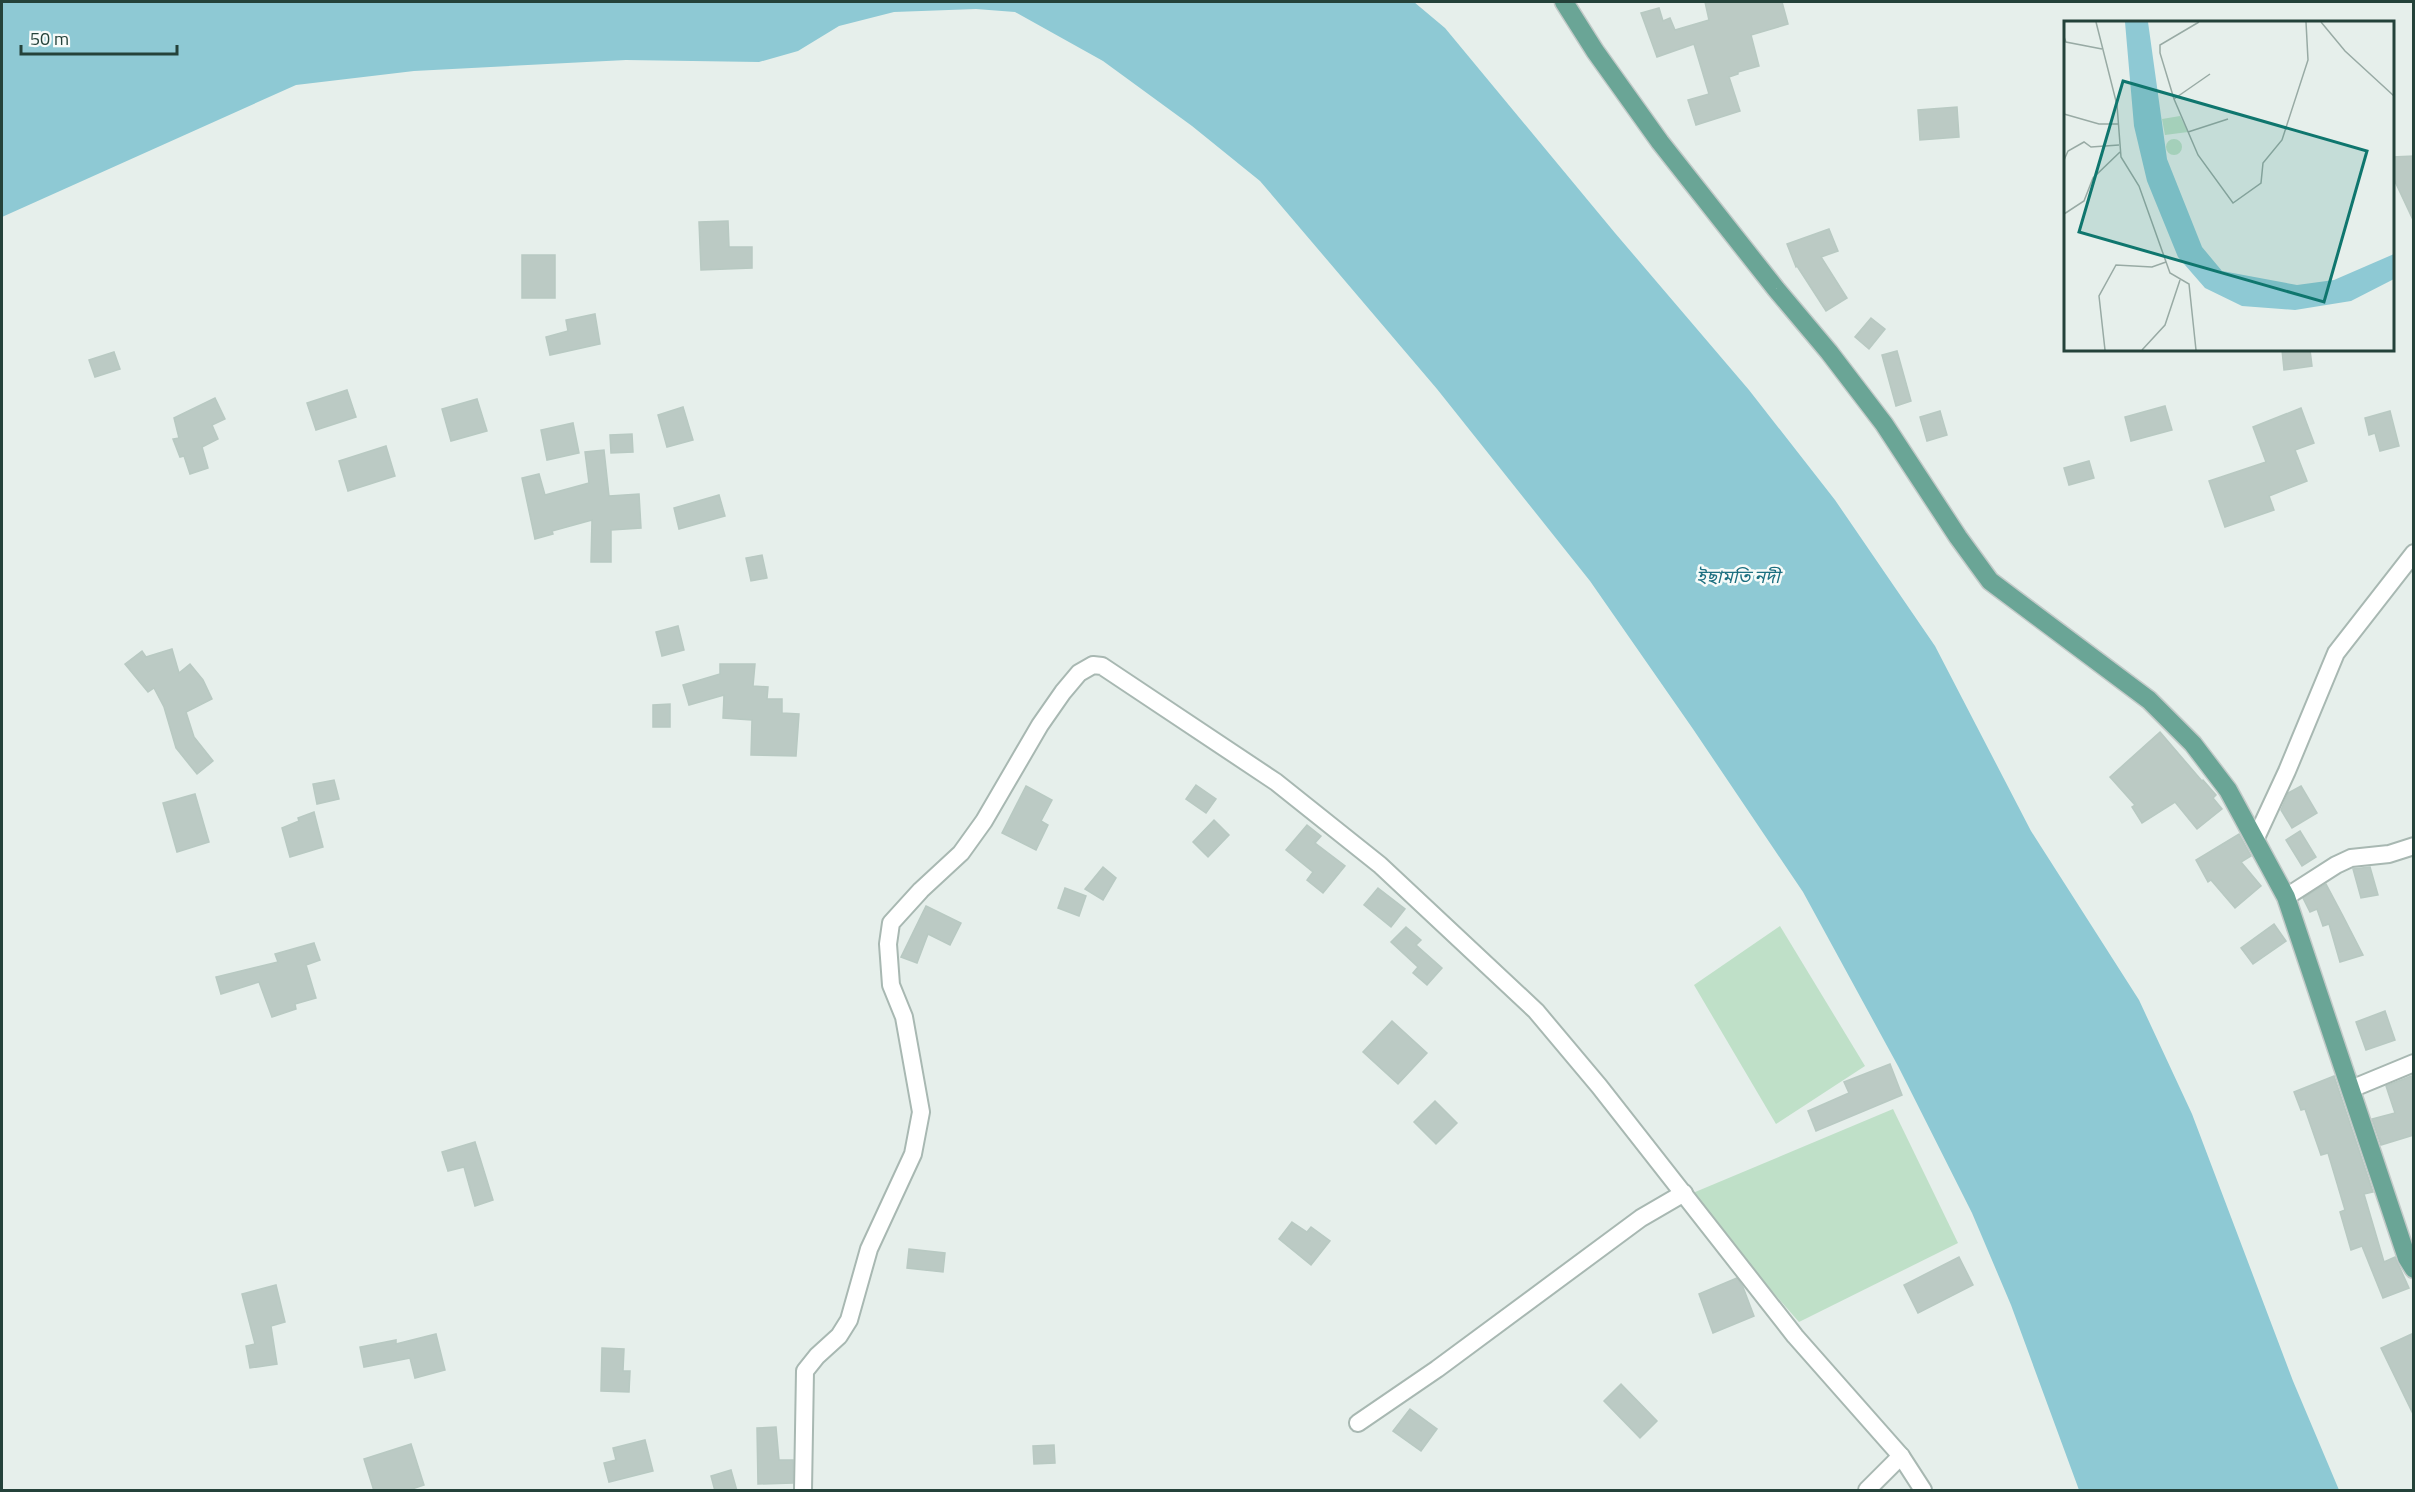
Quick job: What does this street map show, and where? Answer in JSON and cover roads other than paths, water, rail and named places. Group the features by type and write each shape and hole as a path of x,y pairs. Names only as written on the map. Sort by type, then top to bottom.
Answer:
{"main road":[{"path":"1564,2 1595,51 1660,142 1884,424 1958,537 1990,581 2149,700 2193,744 2221,780 2286,897 2403,1248 2414,1269"}],"street":[{"path":"2255,840 2287,771 2336,653 2414,553"},
{"path":"803,1491 805,1371 817,1356 839,1336 849,1320 869,1249 913,1154 921,1112 904,1017 891,985 888,944 891,923 921,890 961,853 984,821 1040,725 1063,692 1079,673 1093,665 1102,666 1276,782 1380,865 1536,1011 1684,1192 1795,1336 1901,1456 1923,1491"},
{"path":"2286,897 2351,858 2389,854 2414,846"},
{"path":"2351,1089 2414,1063"},
{"path":"1358,1423 1437,1369 1641,1218 1684,1192"},
{"path":"1868,1491 1901,1456"}],"water":[{"name":"ইছামতি নদী","path":"2,2 1414,2 1445,28 1749,390 1835,500 1935,646 2031,831 2139,1000 2192,1114 2293,1381 2339,1490 2079,1490 2011,1305 1972,1213 1898,1066 1803,892 1693,729 1590,581 1437,389 1260,181 1192,126 1103,61 1015,12 976,9 894,12 839,26 798,51 759,62 626,60 414,71 296,85 2,217"}]}
